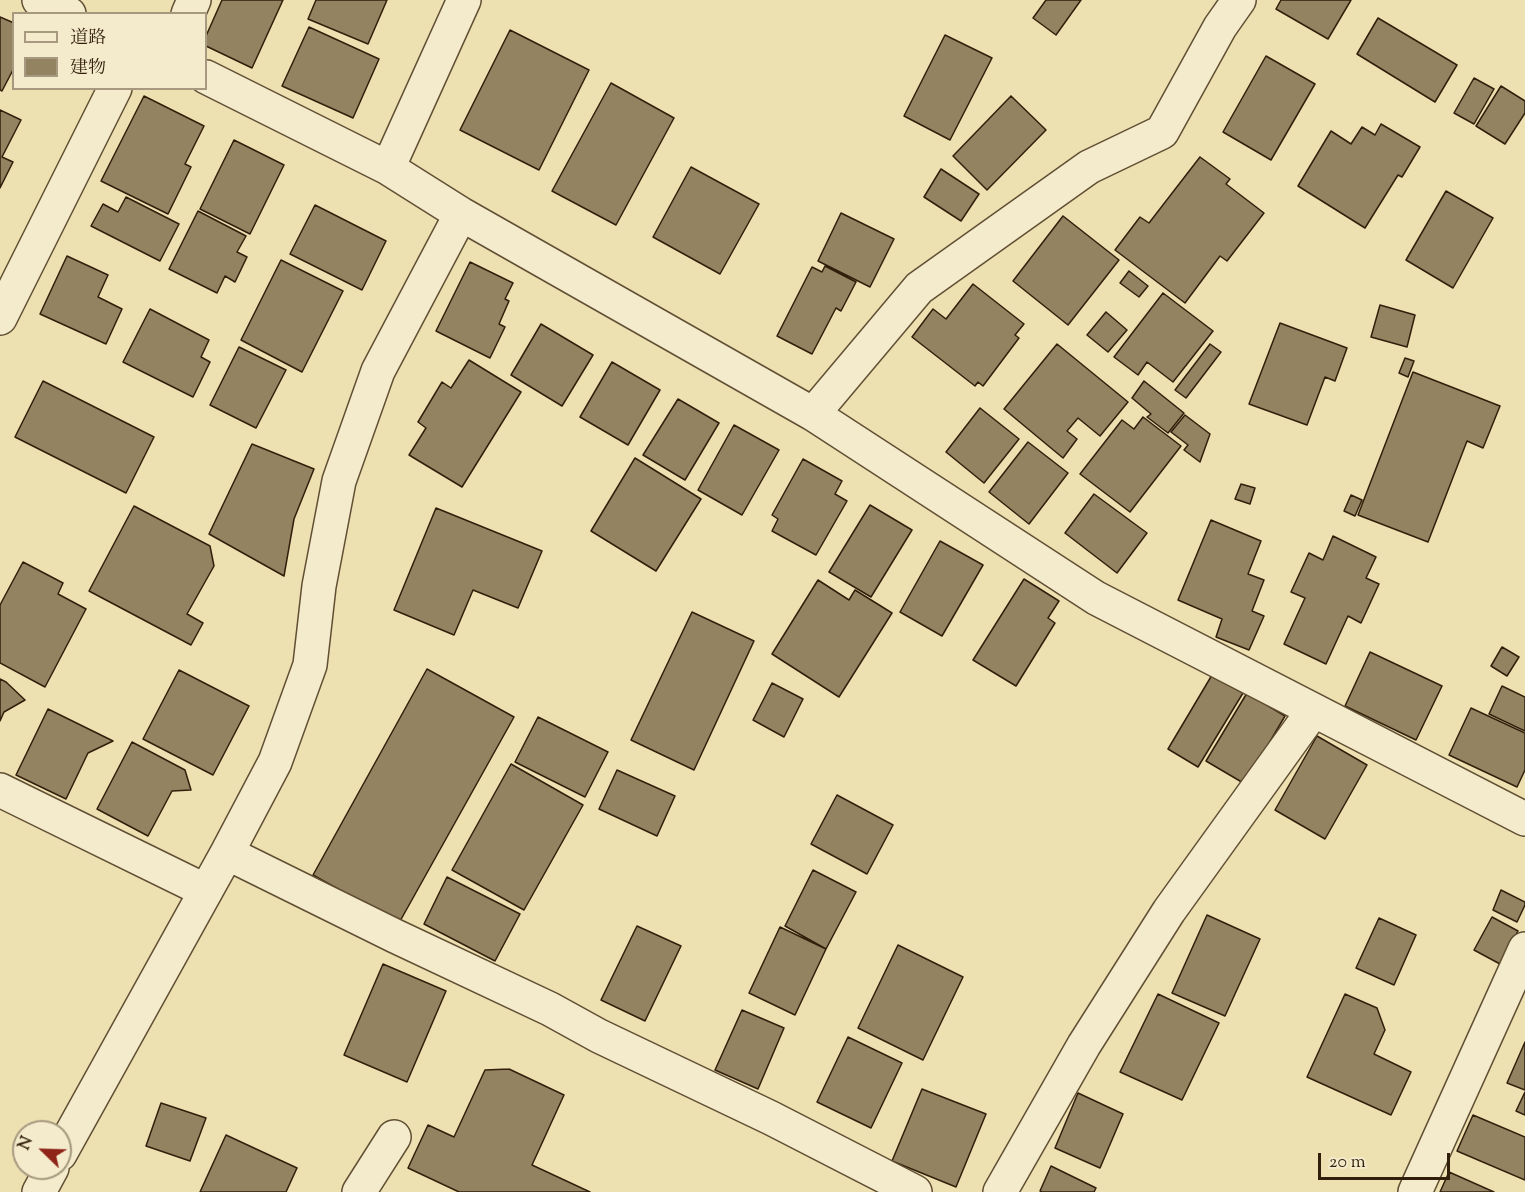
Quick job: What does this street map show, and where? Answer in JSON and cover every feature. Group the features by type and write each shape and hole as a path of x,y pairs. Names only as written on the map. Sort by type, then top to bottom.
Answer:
{"street":[{"path":"39,0 65,12"},
{"path":"388,168 464,0"},
{"path":"813,414 920,288 1089,167 1162,132 1220,27 1239,0"},
{"path":"207,78 388,168 461,214 813,414 1096,598 1525,819"},
{"path":"0,318 114,90"},
{"path":"72,1132 275,762 310,665 319,586 339,481 378,371 461,214"},
{"path":"1000,1192 1084,1045 1169,911 1313,711"},
{"path":"0,790 206,891"},
{"path":"227,853 771,1118 915,1192"},
{"path":"1415,1192 1525,949"},
{"path":"359,1192 394,1137"}],"building":[{"path":"222,0 283,0 252,68 207,46 207,34"},
{"path":"316,0 387,0 368,44 308,19"},
{"path":"1046,0 1081,0 1056,35 1033,18"},
{"path":"1281,0 1351,0 1328,39 1276,9"},
{"path":"0,17 12,22 12,72 2,91 0,90"},
{"path":"1378,18 1457,65 1435,102 1357,54"},
{"path":"309,27 379,59 353,118 282,86"},
{"path":"510,30 589,70 539,170 460,130"},
{"path":"945,35 992,58 950,140 904,116"},
{"path":"1266,56 1315,84 1271,160 1223,132"},
{"path":"1474,78 1494,89 1474,124 1454,113"},
{"path":"611,83 674,118 616,225 552,191"},
{"path":"1501,86 1525,101 1525,113 1505,144 1476,126"},
{"path":"144,96 204,126 185,164 191,167 168,214 101,181"},
{"path":"1011,96 1046,130 987,190 953,156"},
{"path":"0,110 21,120 2,157 13,162 0,188"},
{"path":"1381,124 1420,147 1402,177 1398,175 1365,228 1298,186 1331,131 1351,144 1362,127 1375,135"},
{"path":"234,140 284,165 250,234 200,209"},
{"path":"1200,157 1230,179 1226,184 1264,213 1227,261 1220,256 1185,303 1115,250 1140,217 1149,223"},
{"path":"691,167 759,204 720,274 653,237"},
{"path":"941,169 979,194 961,221 924,197"},
{"path":"1446,191 1493,218 1453,288 1406,260"},
{"path":"126,197 179,224 160,261 91,226 103,204 118,212"},
{"path":"315,205 386,241 362,290 290,254"},
{"path":"198,211 246,236 237,252 247,257 235,282 225,276 217,293 169,269"},
{"path":"841,213 894,239 870,287 818,261"},
{"path":"1063,216 1119,260 1068,325 1013,281"},
{"path":"67,256 108,275 98,297 122,309 106,344 40,314"},
{"path":"281,260 343,291 302,372 241,340"},
{"path":"470,262 513,283 505,299 509,301 499,324 505,327 490,358 436,331"},
{"path":"825,266 856,282 841,311 836,308 812,354 777,336 812,267 822,272"},
{"path":"1129,271 1148,286 1139,297 1120,283"},
{"path":"973,284 1024,324 1015,335 1019,338 983,386 978,382 975,386 912,337 933,309 946,319"},
{"path":"1163,293 1213,331 1173,382 1147,362 1138,375 1114,357"},
{"path":"1380,305 1415,315 1407,347 1371,337"},
{"path":"150,309 209,340 201,357 210,362 193,397 123,362"},
{"path":"1106,312 1127,330 1108,352 1087,335"},
{"path":"1280,323 1347,348 1335,381 1325,377 1307,425 1249,404"},
{"path":"541,324 593,355 562,406 511,375"},
{"path":"1057,344 1128,402 1100,436 1078,418 1067,431 1077,439 1063,458 1004,409"},
{"path":"1210,344 1221,352 1186,398 1175,390"},
{"path":"239,347 286,370 256,428 210,405"},
{"path":"1405,358 1414,361 1408,377 1399,373"},
{"path":"469,360 521,392 462,487 409,455 426,428 418,422 442,382 451,388"},
{"path":"612,362 660,390 628,445 580,417"},
{"path":"1413,372 1500,406 1483,448 1467,441 1428,542 1358,515"},
{"path":"43,381 154,437 126,493 15,437"},
{"path":"1144,381 1184,413 1168,433 1147,417 1151,414 1132,398"},
{"path":"678,399 719,423 685,480 643,455"},
{"path":"980,408 1019,439 984,483 946,452"},
{"path":"1185,415 1210,434 1200,462 1184,450 1188,445 1171,432"},
{"path":"1143,417 1181,446 1130,512 1080,474 1122,420 1134,429"},
{"path":"734,425 779,450 742,515 698,490"},
{"path":"1028,442 1068,473 1029,524 989,492"},
{"path":"252,444 314,469 294,519 284,576 209,534"},
{"path":"635,458 701,499 656,571 591,531"},
{"path":"803,459 842,481 835,494 847,501 816,555 772,531 778,519 772,515"},
{"path":"1241,484 1255,488 1250,504 1235,499"},
{"path":"1094,494 1147,533 1117,573 1065,533"},
{"path":"1351,495 1362,500 1355,516 1344,511"},
{"path":"870,505 912,530 871,597 829,572"},
{"path":"134,506 210,546 214,566 187,614 203,623 191,645 89,591"},
{"path":"436,508 542,551 518,608 473,590 454,635 394,610"},
{"path":"1211,520 1261,541 1248,574 1264,580 1252,611 1264,616 1249,650 1216,637 1222,619 1178,600"},
{"path":"1333,536 1376,557 1366,578 1379,584 1361,623 1348,616 1326,664 1284,644 1305,598 1291,592 1309,553 1323,560"},
{"path":"940,541 983,565 942,636 900,612"},
{"path":"23,562 63,583 58,594 86,609 45,687 0,663 0,605"},
{"path":"1024,579 1059,601 1048,618 1055,623 1016,686 973,660"},
{"path":"818,580 849,600 855,590 892,613 839,697 772,654"},
{"path":"692,612 754,641 694,770 631,740"},
{"path":"1502,647 1519,657 1507,676 1491,666"},
{"path":"1370,652 1442,686 1416,740 1345,706"},
{"path":"427,669 514,717 399,923 313,875"},
{"path":"179,670 249,706 213,775 143,739"},
{"path":"1212,675 1243,693 1198,767 1168,749"},
{"path":"0,679 25,700 4,712 0,721"},
{"path":"772,683 803,699 784,737 753,720"},
{"path":"1502,686 1525,697 1525,731 1489,714"},
{"path":"1247,693 1285,716 1245,784 1206,761"},
{"path":"1471,708 1525,733 1525,770 1517,787 1449,755"},
{"path":"48,709 113,741 88,753 66,799 16,775"},
{"path":"538,717 608,752 585,797 515,762"},
{"path":"1317,736 1367,765 1325,839 1275,810"},
{"path":"132,742 185,770 191,790 172,791 148,836 97,809"},
{"path":"511,764 583,805 524,910 452,870"},
{"path":"617,770 675,796 657,836 599,809"},
{"path":"837,795 893,825 867,874 811,844"},
{"path":"813,870 856,892 826,949 785,926"},
{"path":"447,877 520,914 495,961 424,924"},
{"path":"1501,890 1525,902 1517,922 1493,910"},
{"path":"1207,915 1260,939 1225,1016 1172,993"},
{"path":"1492,917 1518,931 1500,964 1474,950"},
{"path":"1379,918 1416,935 1394,985 1356,968"},
{"path":"637,926 681,946 645,1021 601,1000"},
{"path":"780,927 826,949 795,1015 749,993"},
{"path":"898,945 963,977 923,1060 858,1028"},
{"path":"383,964 446,991 407,1082 344,1055"},
{"path":"1158,994 1219,1023 1182,1100 1120,1072"},
{"path":"1345,994 1377,1008 1385,1030 1374,1054 1411,1072 1391,1115 1307,1077"},
{"path":"742,1010 784,1028 758,1089 715,1070"},
{"path":"848,1037 902,1063 871,1128 817,1102"},
{"path":"1525,1042 1525,1090 1507,1083"},
{"path":"509,1069 564,1095 532,1165 590,1192 459,1192 408,1168 428,1125 454,1137 485,1070"},
{"path":"922,1089 986,1114 956,1187 892,1161"},
{"path":"1525,1092 1525,1115 1516,1111"},
{"path":"1078,1093 1123,1114 1100,1168 1055,1148"},
{"path":"161,1103 206,1118 190,1161 146,1146"},
{"path":"1473,1115 1525,1137 1525,1180 1457,1151"},
{"path":"226,1135 297,1168 286,1192 200,1192"},
{"path":"1051,1166 1096,1188 1094,1192 1040,1191"},
{"path":"1449,1172 1494,1192 1440,1192"}]}
